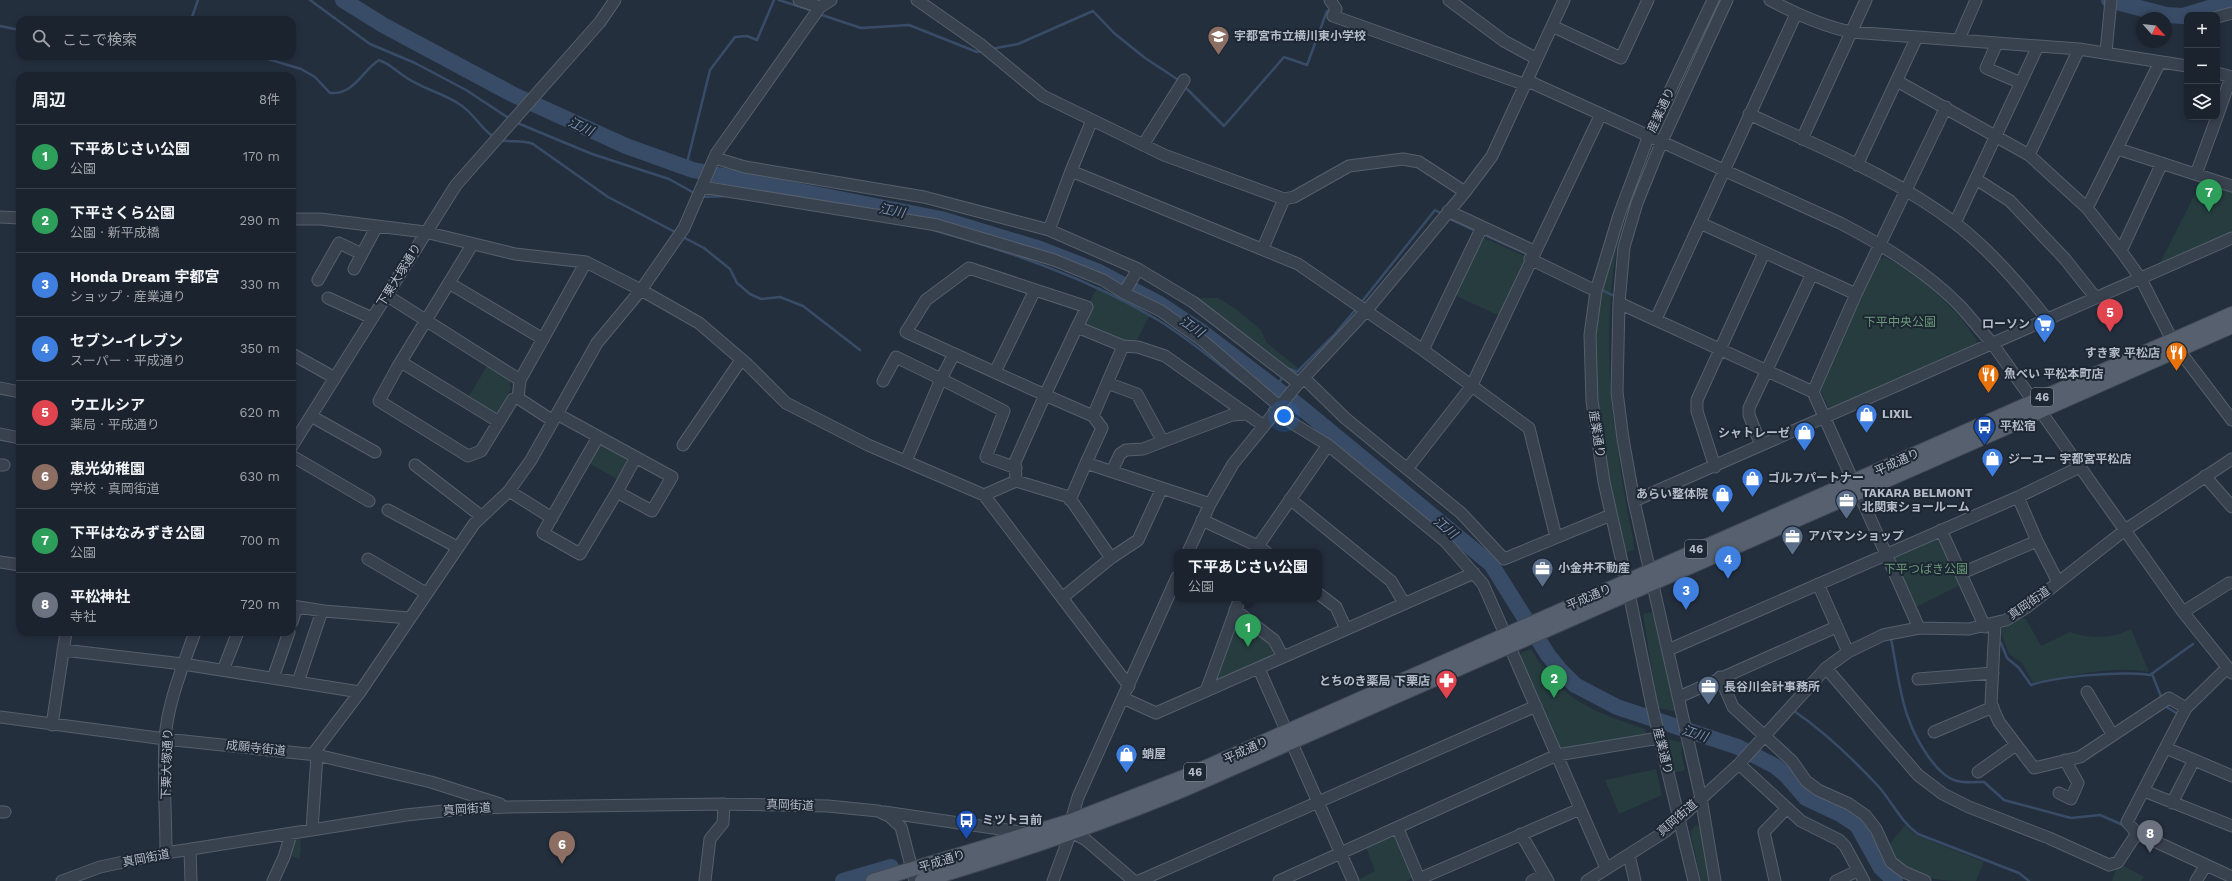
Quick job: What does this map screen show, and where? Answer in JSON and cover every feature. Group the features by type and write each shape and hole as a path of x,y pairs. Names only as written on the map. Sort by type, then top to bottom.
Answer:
{"main road":[{"name":"平成通り","path":"922,881 1004,857 1071,826 1178,780 1290,737 2175,345 2232,314"},
{"name":"平成通り","path":"2175,345 2232,326"},
{"name":"平成通り","path":"874,881 914,876 1029,834 1071,826"}],"street":[{"name":"下栗大塚通り","path":"296,440 425,232 456,185 600,22 615,0"},
{"path":"799,0 820,7"},
{"path":"312,830 315,754 360,692 457,547 481,516 510,491 531,460 597,343 641,290 684,228 715,158 820,7 831,0"},
{"path":"917,0 980,44 1044,96 1164,155 1284,199 1294,197 1350,166 1403,159 1419,162 1465,192"},
{"path":"1330,0 1336,9 1333,16 1527,83 1649,135 1840,222 1880,244 1922,273 1959,305 1992,343 2183,612 2229,671 2186,708 2127,822 2137,833 2232,877"},
{"path":"1449,0 1504,41 1537,59"},
{"path":"1189,549 1210,504 1233,464 1278,407 1366,311 1465,192 1492,156 1564,0"},
{"path":"1552,26 1621,58 1648,0"},
{"name":"産業通り","path":"1694,881 1652,706 1628,587 1604,482 1592,400 1590,334 1596,291 1619,215 1649,135 1713,0"},
{"name":"産業通り","path":"1701,798 1634,501 1623,439 1618,392 1618,302 1624,247 1637,203 1662,141 1727,0"},
{"path":"1770,0 1796,14 1838,30 2079,49 2106,52 2184,66"},
{"path":"1802,139 1866,0"},
{"path":"1959,39 1976,0"},
{"path":"2106,52 2111,3"},
{"path":"2220,15 2232,13"},
{"path":"1656,319 1796,14"},
{"path":"1858,165 1917,37"},
{"path":"1997,43 1986,68 2021,83"},
{"path":"1955,223 2038,46"},
{"path":"2029,155 2079,49"},
{"path":"2087,208 2118,149 2160,62"},
{"path":"2220,74 2232,77 2220,109"},
{"path":"1143,145 1184,80"},
{"path":"1897,80 1997,135 2029,155 2087,208 2121,250 2141,279 2175,345 2232,420"},
{"path":"1813,392 1856,294 1946,107"},
{"path":"1407,469 1471,387 1532,255 1601,114"},
{"path":"1749,114 1858,165 1905,190 1955,223 1987,250 2022,288 2046,319"},
{"path":"1049,230 1092,120"},
{"path":"2196,174 2216,120"},
{"path":"2118,149 2232,186"},
{"path":"715,158 746,167 924,197 1049,230 1138,269 1193,302 1300,382 1460,513 1504,559 1611,515"},
{"path":"2121,250 2162,163"},
{"path":"1071,171 1263,248 1298,264 1423,350 1471,387 1529,428 1556,537"},
{"path":"1976,179 2010,201 2066,259 2095,297"},
{"path":"702,186 937,225 1054,260 1104,280 1124,293 1161,311 1203,341 1278,407 1328,445 1445,541 1484,584 1606,868"},
{"path":"1263,248 1284,199"},
{"path":"1448,211 1482,227 1596,291"},
{"path":"0,217 16,218"},
{"path":"296,219 320,219 425,232 472,245 515,254 586,262 641,290 699,324 741,360 786,403 868,445 984,495 1129,686"},
{"path":"1700,223 1856,294"},
{"path":"354,269 377,226"},
{"path":"1423,350 1482,227"},
{"path":"1634,501 2232,238"},
{"path":"318,280 339,243 362,254"},
{"path":"472,245 379,401 468,456 481,451 513,399 518,398 598,437 672,478 652,511 617,492"},
{"path":"1715,466 1697,411 1697,400 1764,253"},
{"path":"518,398 520,380 586,262"},
{"path":"1016,481 1015,462 1045,395 1087,307 970,268 926,300 906,332 954,354 995,372 1045,395 1092,416 1102,428 1070,500"},
{"path":"1124,293 1138,269"},
{"path":"1762,445 1749,415 1749,408 1812,274"},
{"path":"449,283 543,339"},
{"path":"995,372 1035,290"},
{"path":"386,295 520,380"},
{"path":"328,298 372,318"},
{"path":"1618,302 1813,392 1919,628"},
{"path":"1077,327 1123,346 1138,347 1165,356 1264,426"},
{"path":"1092,416 1123,346"},
{"path":"906,461 941,379 954,354"},
{"path":"296,356 335,378"},
{"path":"882,382 896,357 1004,411 986,457 1016,468"},
{"path":"683,445 741,360"},
{"path":"401,362 499,422"},
{"path":"1107,383 1137,394 1162,440"},
{"path":"0,388 16,391"},
{"path":"1112,471 1120,454 1126,450 1143,449 1162,440 1232,415 1247,414"},
{"path":"311,416 375,452"},
{"path":"0,434 16,437"},
{"path":"598,437 543,533 580,554 636,457"},
{"path":"1261,549 1290,499 1328,445"},
{"path":"296,458 369,501"},
{"name":"真岡街道","path":"1587,881 1666,831 1740,763 1826,668 1848,652 1882,635 1919,628 1970,629 2006,620 2027,607 2125,530 2232,459"},
{"path":"1086,463 1210,504"},
{"path":"415,465 481,516"},
{"path":"1668,650 2018,497 2080,467"},
{"path":"2205,476 2232,507"},
{"path":"984,495 1016,481 1068,497 1111,558"},
{"path":"1062,598 1111,558 1138,540 1162,488"},
{"path":"510,491 552,518"},
{"path":"2018,497 2037,541 2058,582"},
{"path":"1290,499 1391,581 1404,603"},
{"path":"388,510 457,547"},
{"path":"1202,520 1258,549"},
{"path":"1941,530 1990,625 1993,673 1993,707 1999,722 2034,768 2080,757 2112,734 2169,698 2186,708"},
{"path":"1962,573 2037,541"},
{"path":"368,559 426,593"},
{"path":"0,562 16,564"},
{"path":"1123,698 1156,713 1259,669 1474,573"},
{"path":"2183,612 2229,583 2232,583"},
{"path":"1053,881 1071,826 1078,797 1174,584"},
{"path":"1818,584 1848,652"},
{"path":"1322,596 1336,608 1346,629"},
{"path":"1206,691 1239,601"},
{"path":"296,606 322,611 409,618"},
{"path":"1236,610 1274,640 1283,657"},
{"path":"298,682 322,611"},
{"path":"1679,697 1720,677 1836,627"},
{"path":"52,725 65,636"},
{"name":"下栗大塚通り","path":"166,853 165,740 170,712 183,664 194,636"},
{"path":"223,670 236,636"},
{"path":"273,678 288,636"},
{"path":"63,650 183,664 360,692"},
{"path":"1826,668 1918,775 1943,794 1969,807 2049,838 2109,865 2118,862 2137,833"},
{"path":"1259,669 1353,881"},
{"path":"1918,679 1993,673"},
{"path":"1720,677 1733,707 1762,740 1792,761 1806,780 1818,790 1849,804 1865,815 1876,829 1891,862 1904,872 1924,881"},
{"path":"2087,692 2112,734"},
{"path":"1139,881 1536,706"},
{"path":"1934,732 1993,707"},
{"name":"成願寺街道","path":"0,717 165,740 315,754 431,782 507,807"},
{"path":"1279,881 1341,855 1557,755 1659,735"},
{"path":"1978,772 2016,745"},
{"path":"2166,748 2231,773"},
{"path":"2059,793 2071,799 2078,783 2065,760"},
{"path":"2172,803 2194,760"},
{"path":"1740,763 1801,821 1839,840 1848,852 1857,871 1864,881"},
{"path":"2144,791 2232,826"},
{"path":"1701,798 1715,881"},
{"path":"705,881 710,839 723,822 724,804"},
{"name":"真岡街道","path":"62,881 100,867 166,853 406,815 462,809 724,804 828,806 878,811 1029,834"},
{"path":"1775,881 1764,832 1787,808"},
{"path":"1398,829 1420,880 1580,809"},
{"name":"真岡街道","path":"878,811 889,816 901,827 914,876"},
{"path":"1071,826 1134,881"},
{"path":"273,881 284,857 291,834"},
{"path":"1521,834 1546,878 1532,881"},
{"path":"190,850 191,881"},
{"path":"1629,855 1635,881"},
{"path":"2196,881 2206,865"},
{"path":"1836,881 1857,871"}],"green space":[{"path":"1649,157 1621,231 1616,251 1611,298 1609,348 1611,395 1623,486 1634,545 1634,550 1624,553 1599,441 1593,334 1603,285 1616,239"},
{"path":"2201,182 2232,191 2232,233 2159,265"},
{"path":"1480,236 1527,257 1500,316 1454,295"},
{"name":"下平中央公園","path":"1885,257 1920,278 1956,312 1977,340 1974,348 1830,411 1819,388 1877,260"},
{"path":"1098,286 1150,314 1136,342 1113,339 1097,334 1090,330 1080,320"},
{"path":"1197,298 1218,298 1236,309 1261,330 1267,343 1298,368 1289,380 1191,307"},
{"path":"487,366 509,380 511,389 497,412 490,414 467,399"},
{"path":"602,444 624,456 626,462 617,479 587,462 596,445"},
{"name":"下平つばき公園","path":"1933,538 1941,541 1960,585 1916,607 1893,556"},
{"path":"1652,612 1677,714 1674,711 1658,708 1643,614"},
{"path":"1241,618 1268,641 1275,653 1273,658 1218,683 1214,678 1234,621"},
{"path":"2021,618 2026,619 2041,646 2070,632 2086,636 2101,637 2116,635 2131,629 2149,672 2121,670 2091,672 2033,684 2023,664 2009,654 2000,630"},
{"path":"1531,649 1542,666 1566,692 1593,709 1645,729 1646,736 1564,751 1558,748 1519,659 1521,653"},
{"path":"1665,738 1683,743 1681,753 1685,770 1673,773"},
{"path":"1656,769 1662,795 1619,814 1605,780"},
{"path":"1906,824 1908,829 1916,835 1984,862 1976,881 1925,877 1905,866 1896,858 1888,846"},
{"path":"1696,825 1702,828 1710,881 1701,881 1690,831"},
{"path":"1388,834 1395,837 1412,878 1406,881 1356,881 1375,871 1365,845"},
{"path":"300,838 301,849 299,859 286,854 291,840"},
{"path":"2122,865 2144,877 2141,881 2112,881 2116,868"}],"waterway":[{"path":"192,16 198,0"},
{"path":"310,0 370,44 415,63 466,90 510,119"},
{"name":"江川","path":"343,0 383,25 514,95 626,146 693,170 941,219 1040,249 1099,272 1158,303 1202,332 1298,405 1491,564 1548,655 1575,685 1617,707 1738,747 1775,766 1786,775 1806,798 1840,814 1857,825 1881,868 1895,881"},
{"path":"686,167 710,70 735,37 747,36 757,40 774,0"},
{"path":"779,0 813,11"},
{"path":"2109,0 2166,15 2183,16 2232,1"},
{"path":"991,49 1018,44 1093,11 1114,33 1145,58 1180,81"},
{"path":"1184,86 1224,126 1284,57 1307,65 1327,11 1330,12"},
{"path":"819,14 861,28 909,25 977,52 982,51"},
{"path":"0,26 16,29"},
{"path":"271,60 301,69 315,77 330,93 338,93 351,87 379,60 390,65 400,74 418,84 462,106 495,138"},
{"path":"515,122 592,154 669,179 696,194"},
{"path":"499,140 533,144 608,197 677,233"},
{"path":"702,197 727,196"},
{"path":"1360,304 1435,210 1442,214"},
{"path":"1448,218 1476,231"},
{"path":"933,230 1020,257 1104,291 1170,327 1246,385 1249,383"},
{"path":"1483,234 1529,255"},
{"path":"681,236 704,248 730,269 737,283 750,294 761,299 780,297 803,306 860,350"},
{"path":"1600,289 1616,297"},
{"path":"1288,371 1290,369 1297,372 1333,336 1357,308"},
{"name":"江川","path":"1252,379 1256,373"},
{"path":"1275,387 1284,376"},
{"path":"1891,639 1906,711 1916,737 1934,765 1949,778 1957,781 1984,782 2004,800 2071,818 2100,815 2123,825"},
{"path":"2001,643 2007,658 2019,668 2031,685 2057,679 2090,675 2150,675 2193,644"},
{"path":"2152,674 2162,699"},
{"path":"2165,706 2178,714"},
{"path":"1794,711 1828,737 1859,766 1884,793 1907,824 1918,834 2019,873 2029,881"},
{"path":"843,881 891,867"}],"place":[{"name":"宇都宮市立横川東小学校","path":"1218,56"},
{"name":"下平はなみずき公園","path":"2209,212"},
{"name":"ウエルシア","path":"2110,332"},
{"name":"ローソン","path":"2045,344"},
{"name":"すき家 平松店","path":"2176,372"},
{"name":"魚べい 平松本町店","path":"1989,394"},
{"name":"LIXIL","path":"1867,434"},
{"name":"平松宿","path":"1984,446"},
{"name":"シャトレーゼ","path":"1805,452"},
{"name":"ジーユー 宇都宮平松店","path":"1992,478"},
{"name":"ゴルフパートナー","path":"1752,498"},
{"name":"あらい整体院","path":"1723,514"},
{"name":"TAKARA BELMONT 北関東ショールーム","path":"1846,520"},
{"name":"アパマンショップ","path":"1793,556"},
{"name":"セブン-イレブン","path":"1728,579"},
{"name":"小金井不動産","path":"1543,588"},
{"name":"Honda Dream 宇都宮","path":"1686,610"},
{"name":"下平あじさい公園","path":"1248,647"},
{"name":"下平さくら公園","path":"1554,698"},
{"name":"とちのき薬局 下栗店","path":"1446,700"},
{"name":"長谷川会計事務所","path":"1709,706"},
{"name":"蛸屋","path":"1126,774"},
{"name":"ミツトヨ前","path":"966,840"},
{"name":"平松神社","path":"2150,853"},
{"name":"恵光幼稚園","path":"562,864"}]}
